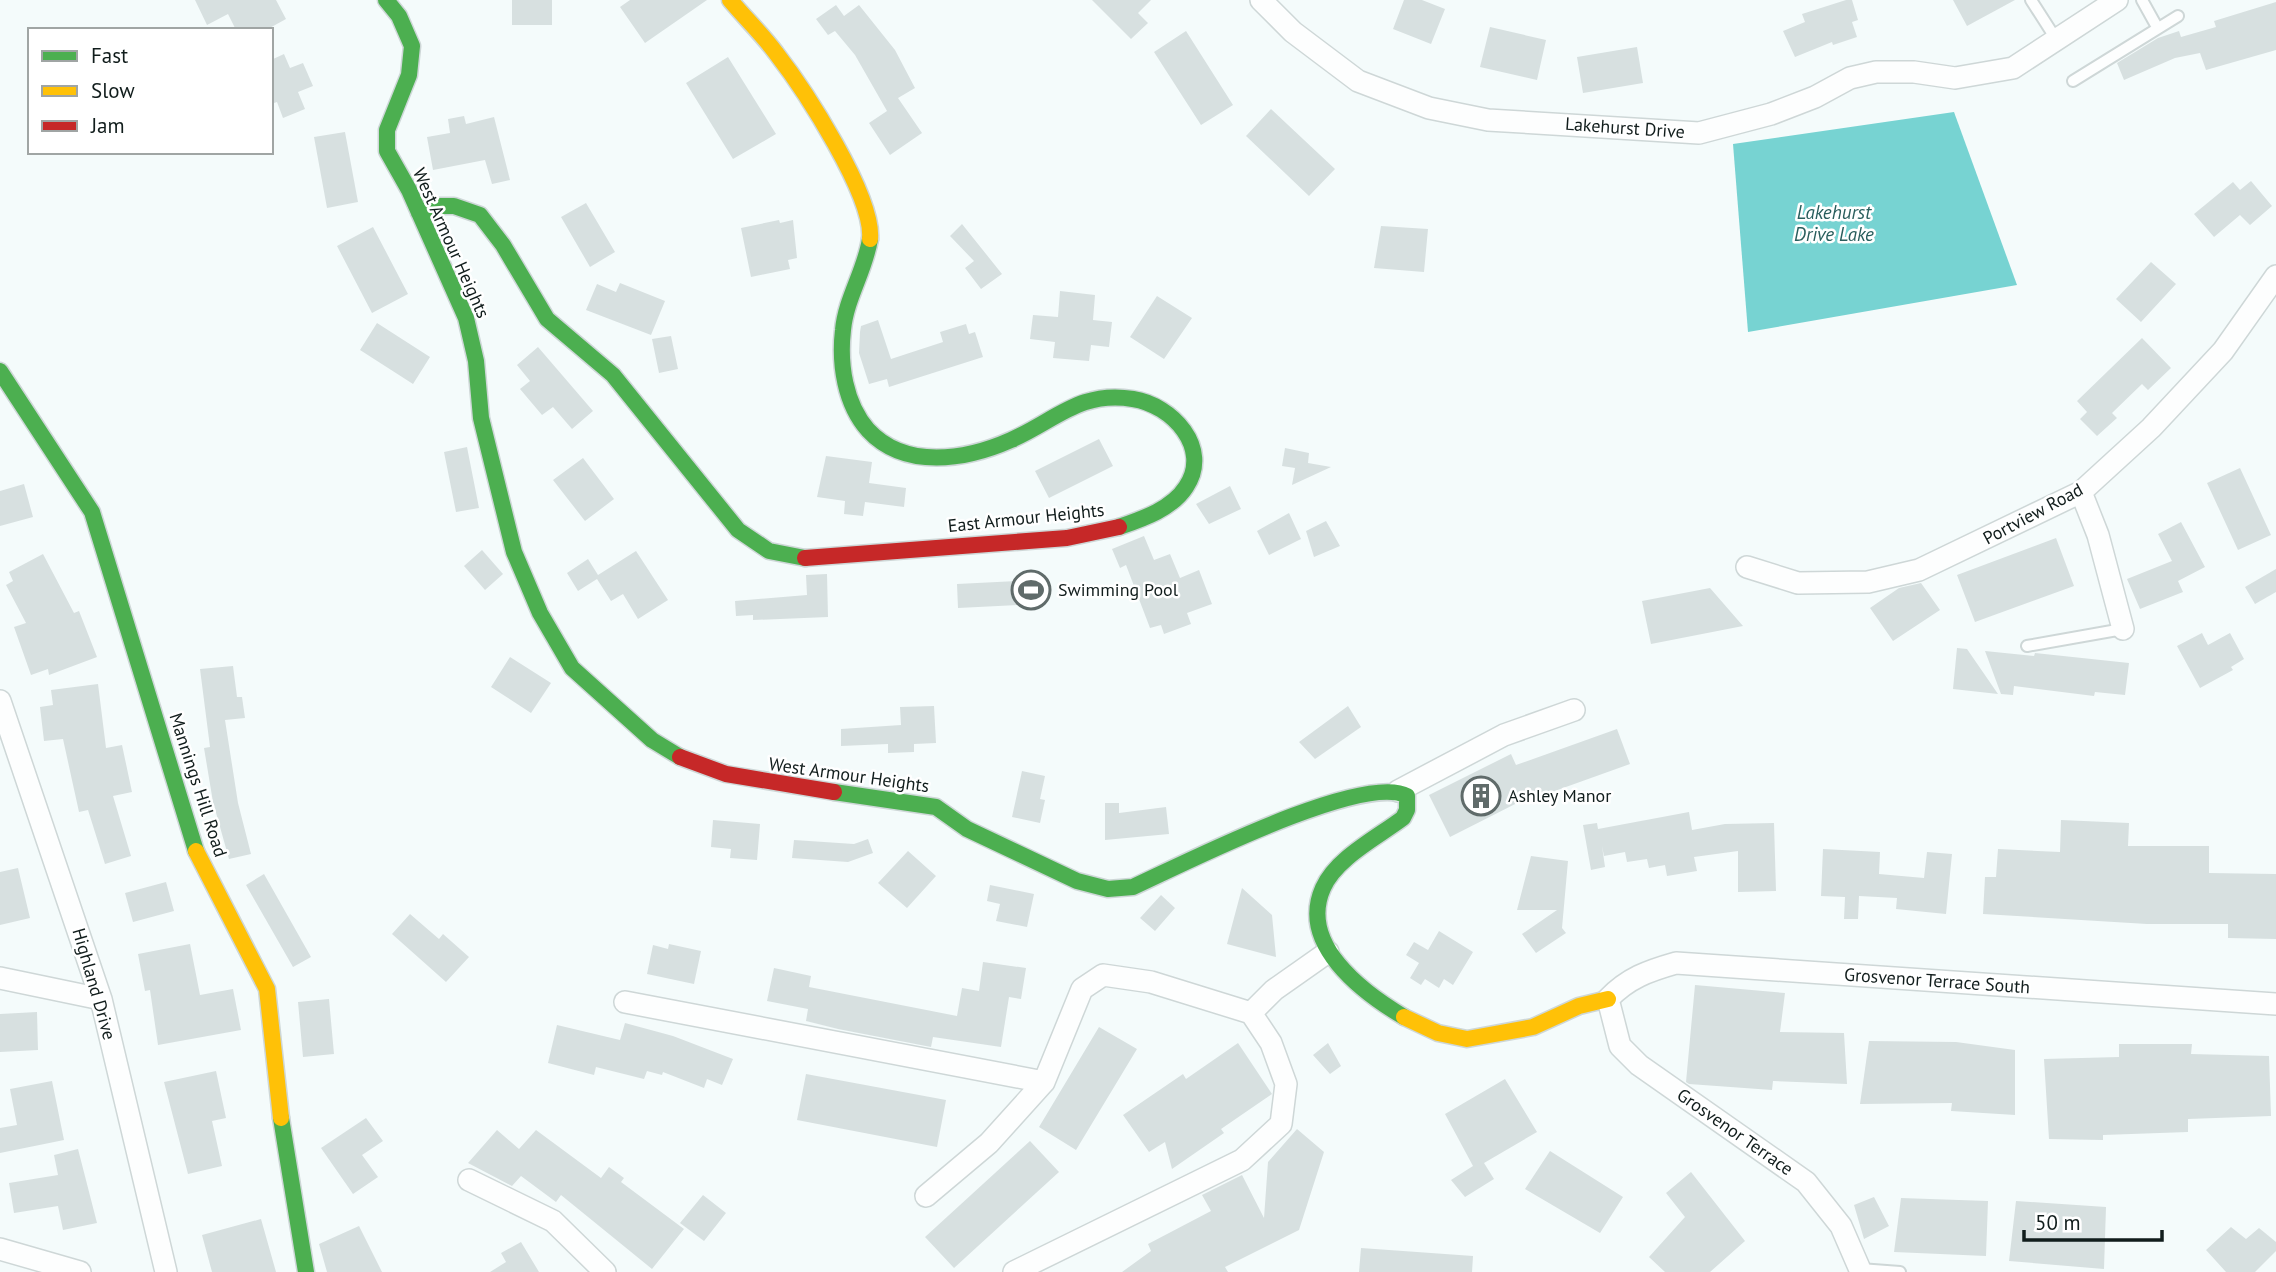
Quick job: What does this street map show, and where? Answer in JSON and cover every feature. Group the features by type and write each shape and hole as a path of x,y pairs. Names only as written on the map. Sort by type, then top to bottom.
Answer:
{"street":[{"name":"West Armour Heights","path":"386,0 399,16 412,46 410,75 387,130 387,151 419,213 466,318 477,361 481,418 494,481 514,552 540,613 572,668 652,740 690,762 761,782 936,807 967,829 1077,881 1108,889 1133,887 1295,817 1344,800 1398,791"},
{"name":"East Armour Heights","path":"419,213 438,205 454,206 480,215 503,245 547,319 613,375 738,530 755,546 771,554 788,557 829,556 1093,534 1151,514 1180,494 1195,473 1193,443 1172,413 1140,399 1111,396 1074,404 1023,435 981,450 947,458 914,457 879,443 853,407 840,350 852,290 870,249 870,220 861,196 807,96 779,56 730,0"},
{"name":"Lakehurst Drive","path":"1261,0 1293,32 1358,81 1429,108 1488,120 1699,133 1771,114 1815,97 1850,78 1877,72 1914,72 1955,78 2013,68 2117,0"},
{"name":"Portview Road","path":"1747,567 1798,583 1868,582 1919,570 2081,492 2151,428 2223,351 2276,276"},
{"name":"Mannings Hill Road","path":"0,371 92,512 196,852 267,989 282,1124 306,1272"},
{"path":"2081,492 2098,535 2123,629"},
{"name":"Highland Drive","path":"0,701 101,999 166,1272"},
{"path":"1398,791 1504,735 1574,710"},
{"path":"1398,791 1407,796 1408,810 1402,818 1345,864 1323,888 1317,915 1328,952 1375,1000 1416,1025 1463,1039 1537,1026 1580,1003 1608,999"},
{"path":"1251,1013 1274,990 1328,952"},
{"name":"Grosvenor Terrace South","path":"1608,999 1622,984 1641,973 1676,963 2276,1004"},
{"path":"926,1196 989,1143 1044,1082 1082,989 1104,975 1152,982 1251,1013 1271,1043 1286,1084 1281,1124 1242,1160 1014,1272"},
{"path":"0,978 101,999"},
{"name":"Grosvenor Terrace","path":"1608,999 1620,1046 1639,1065 1806,1182 1840,1226 1860,1270"},
{"path":"625,1002 1044,1082"},
{"path":"469,1180 554,1221 605,1272"},
{"path":"0,1250 80,1272"}],"lane":[{"path":"2031,0 2056,39"},
{"path":"2143,0 2157,27"},
{"path":"2073,81 2178,16"},
{"path":"2028,646 2123,629"},
{"path":"1860,1270 1900,1272"}],"water":[{"name":"Lakehurst Drive Lake","path":"1954,112 2017,285 1748,332 1733,144"}],"building":[{"path":"195,0 276,0 286,19 270,28 235,28 228,14 207,25"},
{"path":"512,0 552,0 552,25 512,25"},
{"path":"630,0 707,0 645,43 620,7"},
{"path":"1092,0 1151,0 1138,13 1148,23 1131,39"},
{"path":"1404,0 1422,0 1445,9 1431,44 1393,29"},
{"path":"1852,0 1858,20 1852,22 1857,37 1833,45 1832,42 1795,57 1783,31 1805,22 1802,14"},
{"path":"1953,0 2015,0 1967,26"},
{"path":"2276,2 2276,50 2206,70 2200,53 2175,58 2124,80 2117,63 2158,38 2179,31 2181,37 2216,27 2214,21"},
{"path":"836,5 844,16 859,5 895,50 915,88 898,98 922,133 890,155 869,123 887,111 855,55 835,31 828,35 816,19"},
{"path":"1490,27 1546,40 1537,80 1480,67"},
{"path":"1186,31 1233,105 1201,125 1154,52"},
{"path":"1637,47 1643,83 1583,93 1577,57"},
{"path":"284,54 290,68 303,63 313,86 298,92 305,109 283,118 277,102 273,103 273,59"},
{"path":"728,57 776,134 733,159 686,83"},
{"path":"1271,109 1335,169 1309,196 1246,136"},
{"path":"464,116 466,124 494,117 510,180 492,184 485,160 433,170 427,137 450,133 448,119"},
{"path":"345,132 358,202 327,208 314,137"},
{"path":"2251,181 2272,206 2250,225 2240,215 2214,237 2194,214 2233,182 2240,190"},
{"path":"586,203 615,252 590,267 561,217"},
{"path":"779,220 780,223 793,220 797,258 788,260 790,269 751,277 741,228"},
{"path":"962,224 1002,274 981,289 965,268 974,261 950,236"},
{"path":"1381,226 1428,229 1424,272 1374,268"},
{"path":"373,227 408,294 372,313 337,246"},
{"path":"2151,262 2176,284 2141,322 2116,299"},
{"path":"620,283 665,301 651,335 586,310 597,284 616,292"},
{"path":"1060,291 1095,295 1093,320 1112,322 1109,347 1091,345 1089,361 1053,358 1055,342 1030,339 1033,315 1058,317"},
{"path":"1157,296 1192,318 1164,359 1130,337"},
{"path":"878,320 891,359 943,342 940,332 966,324 969,334 975,332 983,357 889,387 887,379 869,384 859,353 860,332 861,326"},
{"path":"377,323 430,357 413,384 360,350"},
{"path":"671,336 678,369 659,373 652,339"},
{"path":"2142,338 2171,368 2148,390 2142,384 2112,413 2117,418 2097,436 2080,419 2087,412 2077,401"},
{"path":"538,347 593,411 572,429 553,407 542,415 520,389 530,381 517,365"},
{"path":"1099,439 1113,466 1049,498 1035,471"},
{"path":"467,447 479,508 456,512 444,452"},
{"path":"1285,448 1309,453 1308,463 1331,467 1292,485 1295,468 1282,466"},
{"path":"826,456 872,462 869,483 906,488 904,507 865,502 863,516 844,514 845,501 817,497"},
{"path":"583,458 614,499 585,521 553,480"},
{"path":"2240,468 2271,535 2238,550 2207,483"},
{"path":"24,484 33,517 0,526 0,491"},
{"path":"1230,486 1241,509 1209,524 1196,504"},
{"path":"1289,513 1301,539 1269,555 1257,531"},
{"path":"1326,521 1340,546 1314,557 1306,531"},
{"path":"2181,522 2205,567 2178,581 2183,592 2140,609 2127,579 2172,561 2158,534"},
{"path":"1144,536 1154,560 1170,554 1180,578 1199,570 1212,604 1187,613 1191,624 1164,634 1161,625 1150,628 1126,565 1120,568 1112,549"},
{"path":"2056,538 2074,586 1975,622 1957,575"},
{"path":"482,550 503,574 485,590 464,566"},
{"path":"636,551 668,600 638,619 623,594 611,601 597,579 578,591 567,573 588,559 598,575"},
{"path":"43,554 74,613 79,611 97,657 49,675 48,669 31,675 14,627 26,623 6,585 13,581 9,572"},
{"path":"2276,569 2276,592 2255,604 2245,587"},
{"path":"827,574 828,617 753,620 753,615 736,616 735,601 807,595 806,575"},
{"path":"1017,581 1018,605 958,608 957,584"},
{"path":"1921,583 1940,610 1893,641 1870,608 1899,588"},
{"path":"1710,588 1743,626 1651,644 1642,601"},
{"path":"2202,633 2208,645 2230,633 2244,659 2231,667 2233,670 2200,688 2177,646"},
{"path":"1957,648 1967,649 1998,694 1953,689"},
{"path":"1985,651 2034,656 2035,653 2129,663 2125,695 2095,692 2094,696 2014,686 2013,695 2001,694"},
{"path":"510,657 551,683 531,713 491,687"},
{"path":"233,666 237,697 242,697 245,718 225,720 238,803 251,854 229,859 213,802 204,748 210,747 200,669"},
{"path":"98,684 106,748 122,745 132,792 113,796 131,856 105,864 88,810 79,812 63,739 44,741 40,707 53,705 51,690"},
{"path":"934,706 936,743 914,744 914,752 888,753 888,744 841,746 841,729 901,725 900,707"},
{"path":"1348,706 1361,727 1315,759 1299,742"},
{"path":"1617,729 1630,764 1538,797 1537,793 1450,837 1429,795 1511,754 1516,765"},
{"path":"1022,771 1045,776 1040,799 1045,800 1040,823 1012,817"},
{"path":"1105,803 1119,803 1119,813 1166,807 1169,834 1105,840"},
{"path":"1689,812 1692,830 1725,824 1774,823 1776,891 1738,892 1738,851 1694,857 1697,871 1667,876 1665,865 1649,868 1647,859 1627,862 1625,852 1604,856 1602,846 1605,867 1591,870 1583,825 1597,823 1598,829"},
{"path":"713,820 760,824 757,860 730,858 731,849 711,847"},
{"path":"2061,820 2129,823 2128,846 2209,846 2209,873 2276,874 2276,939 2228,938 2228,924 2147,924 1983,914 1985,877 1996,877 1998,849 2060,852"},
{"path":"868,839 873,853 848,862 792,858 794,840 854,844"},
{"path":"1823,849 1880,852 1879,874 1924,878 1927,852 1952,854 1946,914 1896,909 1897,898 1859,896 1858,919 1844,919 1845,897 1821,896"},
{"path":"908,851 936,876 907,908 878,883"},
{"path":"1531,856 1568,861 1562,928 1566,933 1536,953 1522,934 1557,910 1517,910"},
{"path":"18,868 30,918 0,925 0,872"},
{"path":"264,874 311,957 293,967 246,885"},
{"path":"166,882 174,911 133,922 125,893"},
{"path":"990,885 1034,894 1027,927 996,921 1000,904 987,901"},
{"path":"1242,888 1272,915 1276,957 1227,944"},
{"path":"1161,895 1175,908 1155,931 1140,918"},
{"path":"410,914 439,939 443,934 469,957 446,982 392,934"},
{"path":"1439,931 1473,952 1453,985 1444,979 1439,988 1425,979 1421,985 1410,978 1419,963 1406,955 1414,942 1428,950"},
{"path":"190,944 200,995 233,989 241,1030 158,1045 150,990 145,991 138,954"},
{"path":"669,944 701,951 694,984 647,974 653,945 668,949"},
{"path":"983,962 1026,968 1021,999 1009,997 1001,1047 933,1037 931,1047 838,1029 806,1021 808,1009 767,1001 774,968 811,976 809,987 957,1016 962,988 979,991"},
{"path":"1695,985 1785,993 1780,1032 1844,1033 1847,1084 1773,1081 1772,1090 1689,1084 1686,1082"},
{"path":"329,999 334,1054 303,1057 298,1002"},
{"path":"37,1012 38,1050 0,1052 0,1014"},
{"path":"625,1023 673,1036 733,1059 722,1085 707,1079 704,1088 663,1072 662,1075 647,1071 644,1079 596,1067 594,1075 548,1063 557,1025 620,1040"},
{"path":"1099,1027 1137,1049 1076,1150 1039,1127"},
{"path":"1869,1041 1956,1042 2015,1050 2015,1115 1951,1111 1952,1103 1860,1104"},
{"path":"1238,1043 1272,1094 1221,1129 1224,1133 1172,1169 1165,1142 1149,1152 1123,1115 1183,1074 1186,1079"},
{"path":"1328,1043 1341,1066 1330,1074 1313,1055"},
{"path":"2119,1044 2192,1044 2191,1054 2269,1056 2271,1116 2188,1119 2188,1132 2103,1135 2103,1140 2049,1139 2044,1059 2119,1057"},
{"path":"216,1071 226,1118 212,1121 222,1166 188,1174 164,1082"},
{"path":"806,1074 946,1100 937,1147 797,1120"},
{"path":"1505,1079 1537,1132 1484,1163 1494,1179 1465,1197 1451,1180 1473,1166 1445,1114"},
{"path":"52,1081 64,1140 0,1153 0,1128 17,1125 10,1089"},
{"path":"366,1118 383,1141 362,1155 378,1177 353,1194 321,1148"},
{"path":"1297,1129 1324,1152 1299,1230 1225,1267 1228,1272 1122,1272 1151,1251 1148,1244 1211,1211 1202,1195 1242,1175 1264,1218 1268,1162"},
{"path":"497,1130 519,1149 536,1130 601,1178 609,1167 624,1178 621,1182 684,1229 652,1269 561,1195 556,1202 521,1176 512,1186 468,1163"},
{"path":"1030,1141 1059,1172 954,1268 925,1237"},
{"path":"78,1149 97,1223 63,1230 58,1206 14,1213 9,1183 58,1175 54,1155"},
{"path":"1550,1151 1623,1197 1600,1233 1525,1189"},
{"path":"1691,1172 1745,1241 1710,1272 1665,1272 1649,1257 1685,1217 1666,1193"},
{"path":"703,1195 726,1213 704,1241 680,1223"},
{"path":"1874,1197 1889,1226 1864,1239 1854,1205"},
{"path":"1901,1198 1988,1201 1986,1256 1894,1252"},
{"path":"2016,1201 2106,1207 2104,1269 2009,1261"},
{"path":"261,1219 276,1272 212,1272 202,1235"},
{"path":"359,1226 382,1272 327,1272 319,1244"},
{"path":"2231,1227 2246,1239 2259,1228 2276,1242 2276,1251 2255,1272 2226,1272 2206,1250"},
{"path":"521,1242 539,1272 490,1272 506,1262 501,1253"},
{"path":"1361,1248 1473,1256 1472,1272 1359,1272"}],"traffic: fast":[{"path":"386,0 399,16 412,46 409,75 387,130 387,151 409,190 466,318 476,361 481,418 514,552 540,613 572,668 652,740 680,757"},
{"path":"419,213 438,206 454,206 480,215 503,245 547,319 613,375 738,530 769,551 805,558"},
{"path":"870,239 845,318 842,343 845,383 854,408 868,430 883,443 900,451 918,456 956,456 1011,440 1083,403 1114,397 1148,403 1174,419 1184,431 1191,444 1193,472 1186,487 1173,501 1156,512 1119,527"},
{"path":"0,371 92,512 196,851"},
{"path":"834,792 936,807 967,829 1077,881 1108,889 1133,887 1229,842 1314,808 1352,797 1385,792 1407,796 1407,810 1403,818 1358,849 1329,877 1318,909 1319,928 1338,964 1370,994 1404,1017"},
{"path":"281,1118 306,1272"}],"traffic: slow":[{"path":"730,0 788,70 835,143 861,197 870,239"},
{"path":"196,851 267,989 281,1118"},
{"path":"1404,1017 1438,1033 1467,1039 1533,1027 1579,1006 1608,999"}],"traffic: jam":[{"path":"805,558 1067,538 1119,527"},
{"path":"680,757 726,774 834,792"}],"place":[{"name":"Swimming Pool","path":"1031,590"},
{"name":"Ashley Manor","path":"1481,796"}]}
